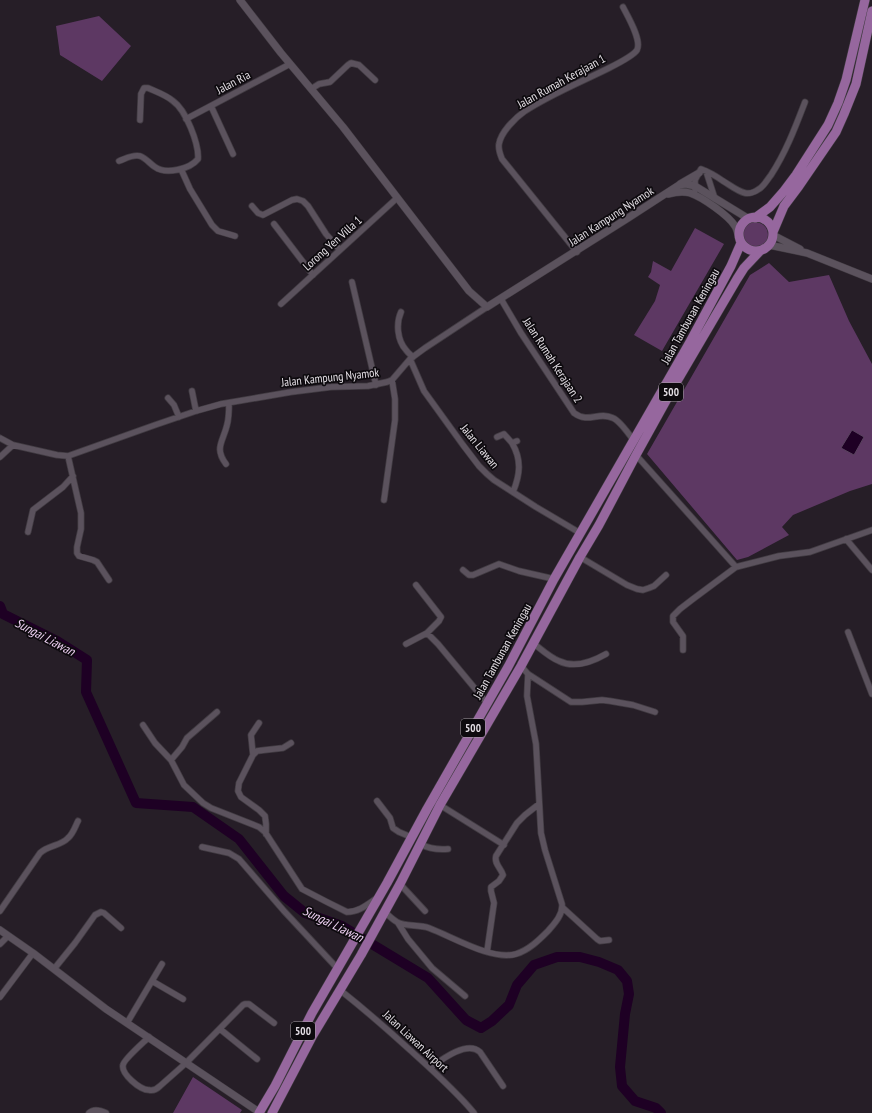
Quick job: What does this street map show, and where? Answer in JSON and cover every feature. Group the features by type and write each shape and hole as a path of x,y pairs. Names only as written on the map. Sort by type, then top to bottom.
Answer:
{"main road":[{"name":"500","path":"740,240 741,227 744,222 770,206 788,186 828,125 846,80 865,0"},
{"path":"769,245 784,206 836,132 844,114 856,84 872,11"},
{"path":"752,218 764,220 771,227 773,233"},
{"path":"740,240 749,250 760,251"},
{"name":"Jalan Tambunan Keningau","path":"259,1113 275,1086 312,1013 386,886 411,837 522,641 554,579 634,441 731,266 740,240"},
{"name":"500","path":"760,251 769,245"},
{"name":"Jalan Tambunan Keningau","path":"272,1113 313,1035 385,912 440,805 521,666 673,388 737,279 744,268 760,251"},
{"path":"386,886 394,881 406,862 419,846"}],"street":[{"path":"240,0 290,64 343,127 469,291 487,307"},
{"name":"Jalan Rumah Kerajaan 1","path":"577,252 502,159 498,145 510,124 524,112 554,95 617,64 637,49 638,40 623,7"},
{"path":"311,89 318,84 330,82 351,63 359,65 374,80"},
{"name":"Jalan Ria","path":"186,119 290,64"},
{"path":"119,161 139,156 155,168 171,171 181,169 196,161 198,158 195,140 186,119 181,108 173,100 146,88 143,89 141,94 140,120"},
{"path":"702,171 723,181 736,190 745,193 755,192 762,187 786,150 805,102"},
{"path":"211,106 233,154"},
{"path":"181,169 190,189 212,225 218,231 235,236"},
{"path":"702,171 712,190 714,199"},
{"path":"695,196 695,180 702,171"},
{"name":"Jalan Kampung Nyamok","path":"0,438 13,445 68,456 196,411 229,403 310,389 376,385 392,380 412,358 442,336 577,252 702,171"},
{"path":"712,190 713,184 723,181"},
{"path":"679,185 686,184 695,186 714,199 752,218"},
{"name":"Jalan Kampung Nyamok","path":"664,195 678,192 689,193 710,204 728,218 736,228 740,240"},
{"name":"Lorong Yen Villa 1","path":"281,304 397,198"},
{"path":"252,206 258,213 263,215 292,200 297,199 303,201 308,206 326,234 340,250"},
{"path":"274,224 313,274"},
{"path":"773,233 807,253 872,279"},
{"path":"769,245 807,253"},
{"path":"352,282 376,385"},
{"name":"Jalan Rumah Kerajaan 2","path":"501,299 524,338 574,412 583,418 601,416 612,417 618,421 634,441"},
{"name":"Jalan Liawan","path":"402,312 398,319 400,337 402,344 412,358 424,391 479,466 494,480 580,533"},
{"path":"384,500 395,420 395,399 392,380"},
{"path":"192,391 196,411"},
{"path":"168,398 174,405 179,417"},
{"path":"226,464 220,455 220,450 227,425 229,403"},
{"path":"497,437 504,434 514,442 519,465 518,480 513,492"},
{"path":"0,457 13,445"},
{"path":"636,455 736,567"},
{"path":"68,456 82,522 77,553 79,556 97,562 109,580"},
{"path":"28,532 33,510 63,487 73,476"},
{"path":"683,650 683,636 673,622 673,616 736,567 779,556 810,552 872,530"},
{"path":"846,539 872,570"},
{"path":"580,557 627,585 637,589 643,590 650,588 666,575"},
{"path":"463,570 469,575 473,575 499,564 519,571 554,579"},
{"path":"406,644 427,633 439,622 441,617 416,585"},
{"path":"848,632 872,694"},
{"path":"427,633 487,703"},
{"path":"533,643 558,661 564,663 585,663 593,661 606,654"},
{"path":"521,666 528,674 571,702 602,700 632,705 655,712"},
{"path":"528,674 527,696 536,744 543,844 562,907 597,939 600,941 609,940"},
{"path":"171,760 182,747 187,738 217,712"},
{"path":"253,755 251,735 259,723"},
{"path":"143,725 155,743 171,760 184,785 203,803 211,808 255,824 266,834 304,891 347,912 360,909 379,896"},
{"path":"266,834 265,816 241,797 238,792 239,783 253,755 257,751 283,748 291,743"},
{"path":"377,801 390,818 393,828 398,832 411,837"},
{"path":"487,952 494,903 491,887 499,881 503,875 495,860 517,824 525,815 539,804"},
{"path":"440,805 504,845"},
{"path":"0,911 40,853 47,848 67,839 72,834 78,821"},
{"path":"419,846 436,850 448,849"},
{"path":"202,847 229,853 238,859 338,969"},
{"path":"400,884 425,911"},
{"path":"398,922 428,928 487,952 498,955 510,955 516,954 528,948 536,942 558,918 562,907"},
{"path":"385,912 398,922 408,939 432,968 465,996"},
{"path":"54,969 98,913 104,913 121,928"},
{"path":"0,930 127,1023 259,1113"},
{"path":"0,944 8,936"},
{"path":"0,997 33,953"},
{"path":"127,1023 162,964"},
{"path":"152,981 183,999"},
{"name":"Jalan Liawan Airport","path":"340,990 430,1068 474,1113"},
{"path":"149,1037 126,1060 123,1065 126,1073 138,1086 149,1090 156,1089 186,1063 243,1005 249,1004 274,1023"},
{"path":"220,1029 257,1059"},
{"path":"430,1068 456,1052 468,1048 475,1048 480,1052 503,1086"},
{"path":"89,1113 96,1110 103,1112"}],"shaded area":[{"path":"99,16 131,46 102,81 60,55 56,26"},
{"path":"755,222 764,226 768,235 764,244 755,248 746,244 742,235 746,226"},
{"path":"695,228 724,244 662,351 634,335 655,301 660,285 648,277 651,272 653,261 671,271"},
{"path":"769,263 789,282 829,275 849,321 872,364 872,484 850,491 793,515 782,527 789,535 748,557 737,560 647,454 750,275"},
{"path":"852,430 864,437 854,455 841,448"},
{"path":"193,1077 242,1110 240,1113 173,1113"}],"waterway":[{"name":"Sungai Liawan","path":"0,606 3,614 57,641 87,660 86,692 136,803 193,807 239,839 284,896 305,913 342,926 428,978 466,1020 481,1028 492,1021 509,1005 517,985 534,965 557,957 580,957 599,962 618,970 627,981 629,994 625,1014 620,1067 622,1086 635,1101 656,1108 661,1113"}]}
